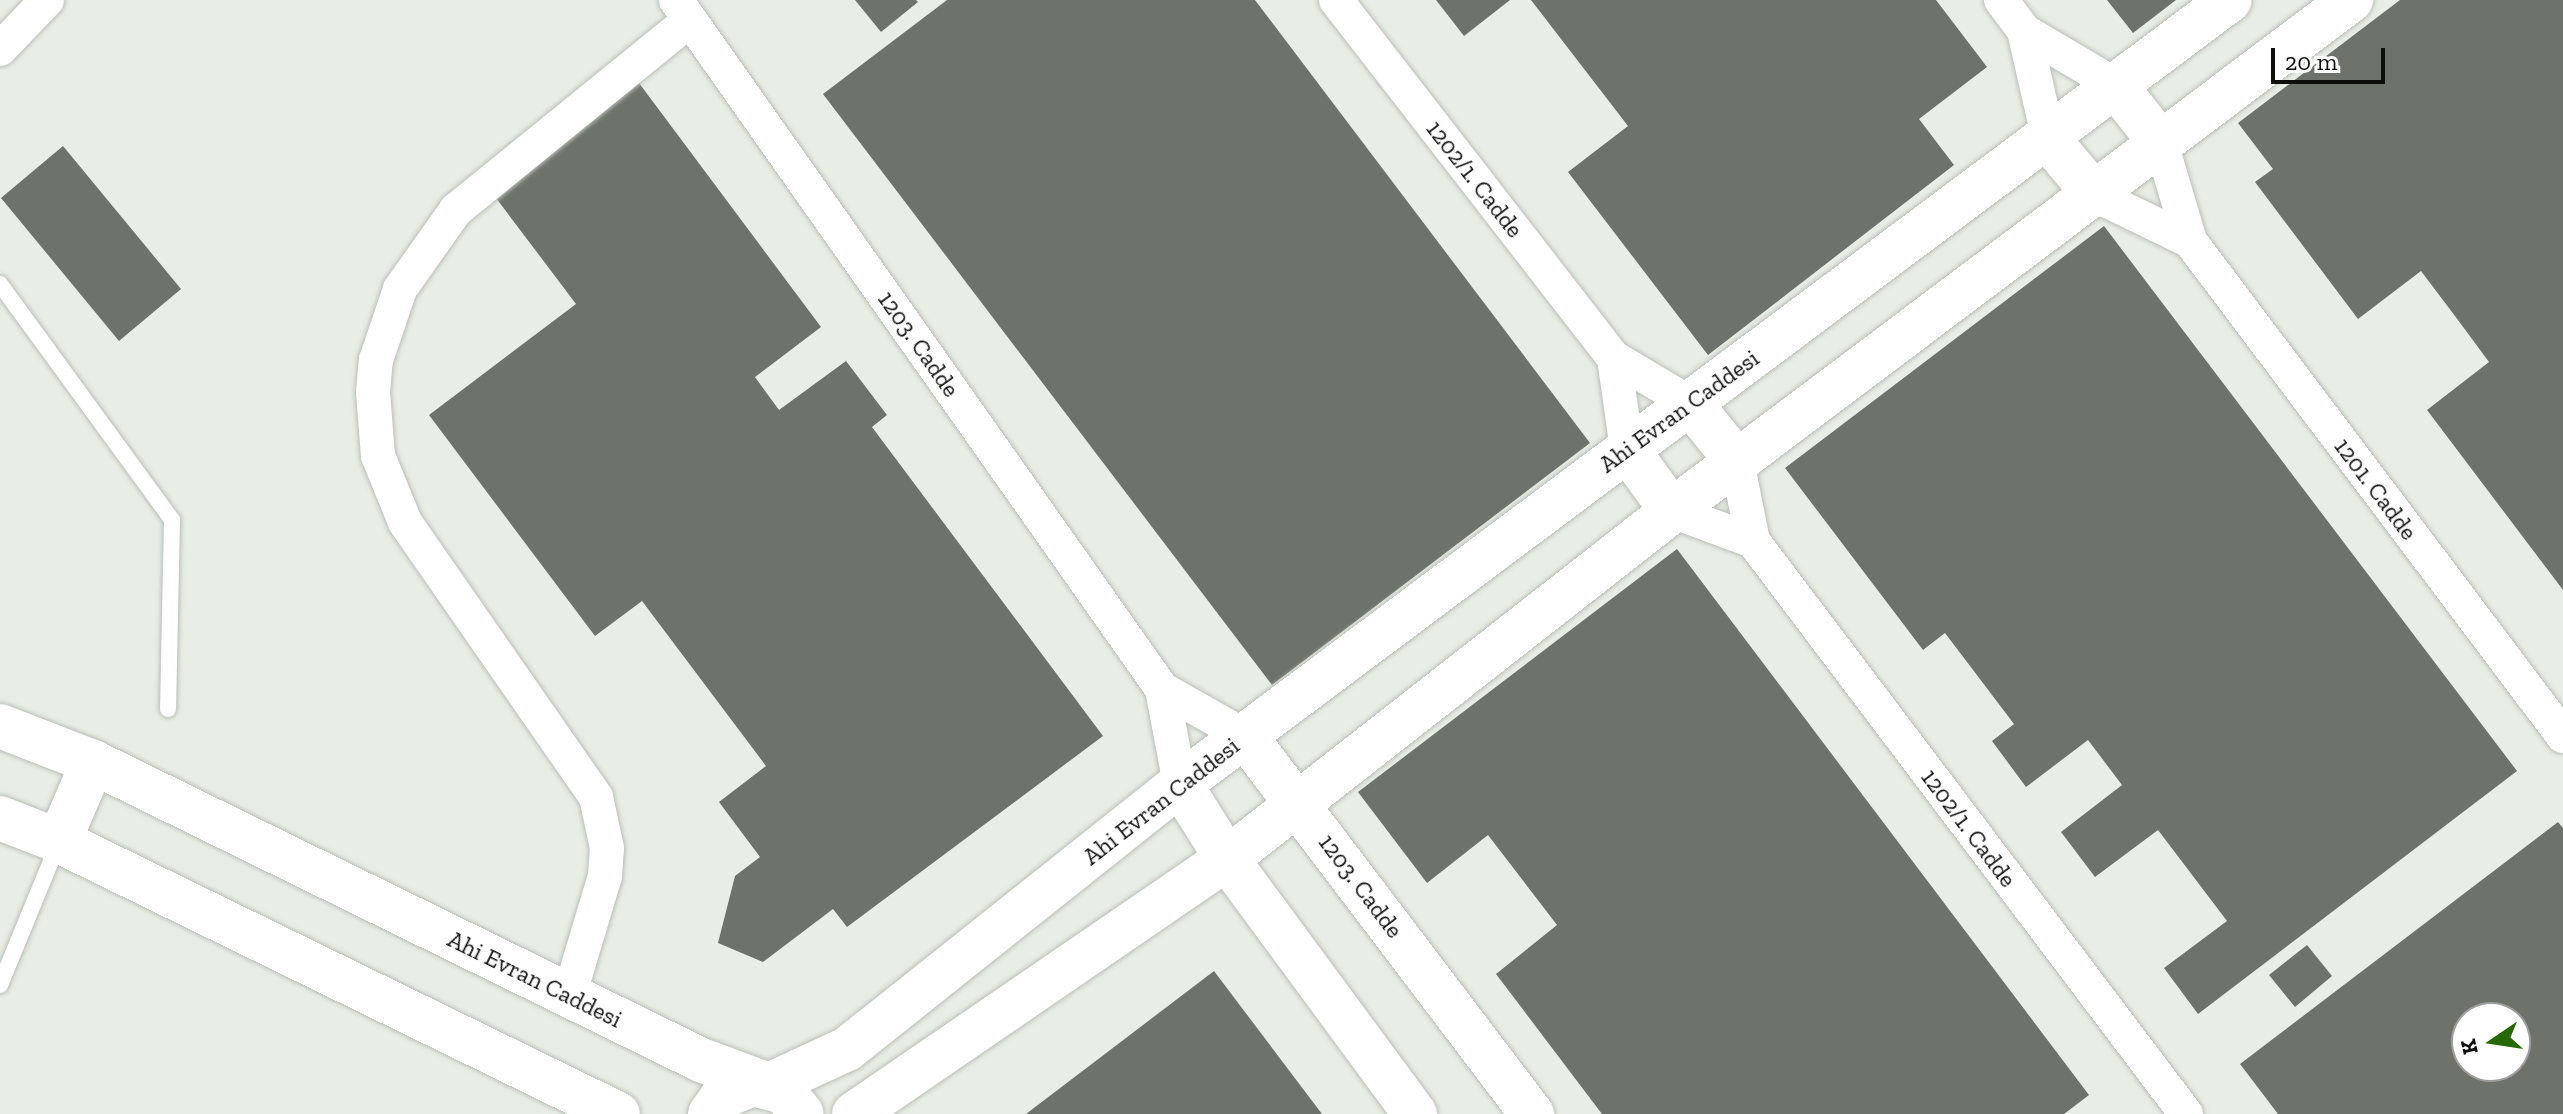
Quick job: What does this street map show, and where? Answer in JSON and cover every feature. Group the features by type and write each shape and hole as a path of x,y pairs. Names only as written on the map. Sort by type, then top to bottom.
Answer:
{"main road":[{"name":"Ahi Evran Caddesi","path":"0,726 93,762 701,1060 769,1085 847,1049 1180,784 1627,449 2049,140 2114,84 2230,0"},
{"path":"854,1114 1227,859 1737,461 2351,0"},
{"name":"1201. Cadde","path":"2114,84 2161,143"},
{"name":"1201. Cadde","path":"2049,140 2095,195"},
{"name":"1202/1. Cadde","path":"1690,403 1737,461"},
{"name":"1202/1. Cadde","path":"1627,449 1672,511"},
{"name":"1203. Cadde","path":"1245,736 1532,1114"},
{"path":"59,841 93,762"},
{"name":"1203. Cadde","path":"1180,784 1227,859 1415,1114"},
{"path":"0,818 59,841 618,1114"},
{"path":"710,1114 736,1088 769,1085 784,1092 802,1114"}],"street":[{"path":"0,49 47,0"},
{"name":"1202/1. Cadde","path":"1336,0 1614,358 1690,403"},
{"name":"1201. Cadde","path":"2001,0 2024,31 2114,84"},
{"path":"569,996 605,876 607,848 596,797 405,522 378,456 373,402 376,360 400,289 456,210 683,10"},
{"name":"1203. Cadde","path":"683,10 1162,689 1180,784"},
{"name":"1201. Cadde","path":"2024,31 2049,140"},
{"name":"1201. Cadde","path":"2161,143 2190,241 2563,736"},
{"name":"1201. Cadde","path":"2095,195 2190,241"},
{"name":"1202/1. Cadde","path":"1614,358 1627,449"},
{"name":"1202/1. Cadde","path":"1737,461 1753,541 2186,1114"},
{"path":"1672,511 1753,541"},
{"name":"1203. Cadde","path":"1162,689 1245,736"}],"lane":[{"path":"0,284 172,520 168,709"},
{"path":"0,985 59,841"}],"building":[{"path":"855,0 916,0 918,2 881,32"},
{"path":"947,0 1255,0 1590,443 1272,685 823,94"},
{"path":"1436,0 1510,0 1464,36"},
{"path":"1531,0 1936,0 1987,67 1919,119 1954,165 1708,355 1568,172 1628,126"},
{"path":"2107,0 2176,0 2133,33"},
{"path":"2400,0 2563,0 2563,590 2427,410 2489,362 2421,271 2358,319 2255,182 2273,169 2238,123"},
{"path":"639,83 821,327 755,377 779,410 846,361 887,415 872,427 1103,736 847,927 833,909 763,962 718,943 735,876 760,857 719,802 766,766 642,601 595,636 429,415 576,304 493,194"},
{"path":"63,146 181,289 119,341 1,198"},
{"path":"2104,226 2517,771 2198,1014 2164,968 2227,921 2158,830 2095,877 2061,832 2122,785 2088,740 2026,787 1992,741 2014,724 1945,633 1923,650 1785,468"},
{"path":"1677,549 2089,1095 2064,1114 1602,1114 1496,974 1557,925 1488,835 1427,883 1358,792"},
{"path":"2558,822 2563,828 2563,1114 2278,1114 2240,1064"},
{"path":"2307,945 2332,976 2295,1007 2269,975"},
{"path":"1214,971 1322,1114 1026,1114"}]}
